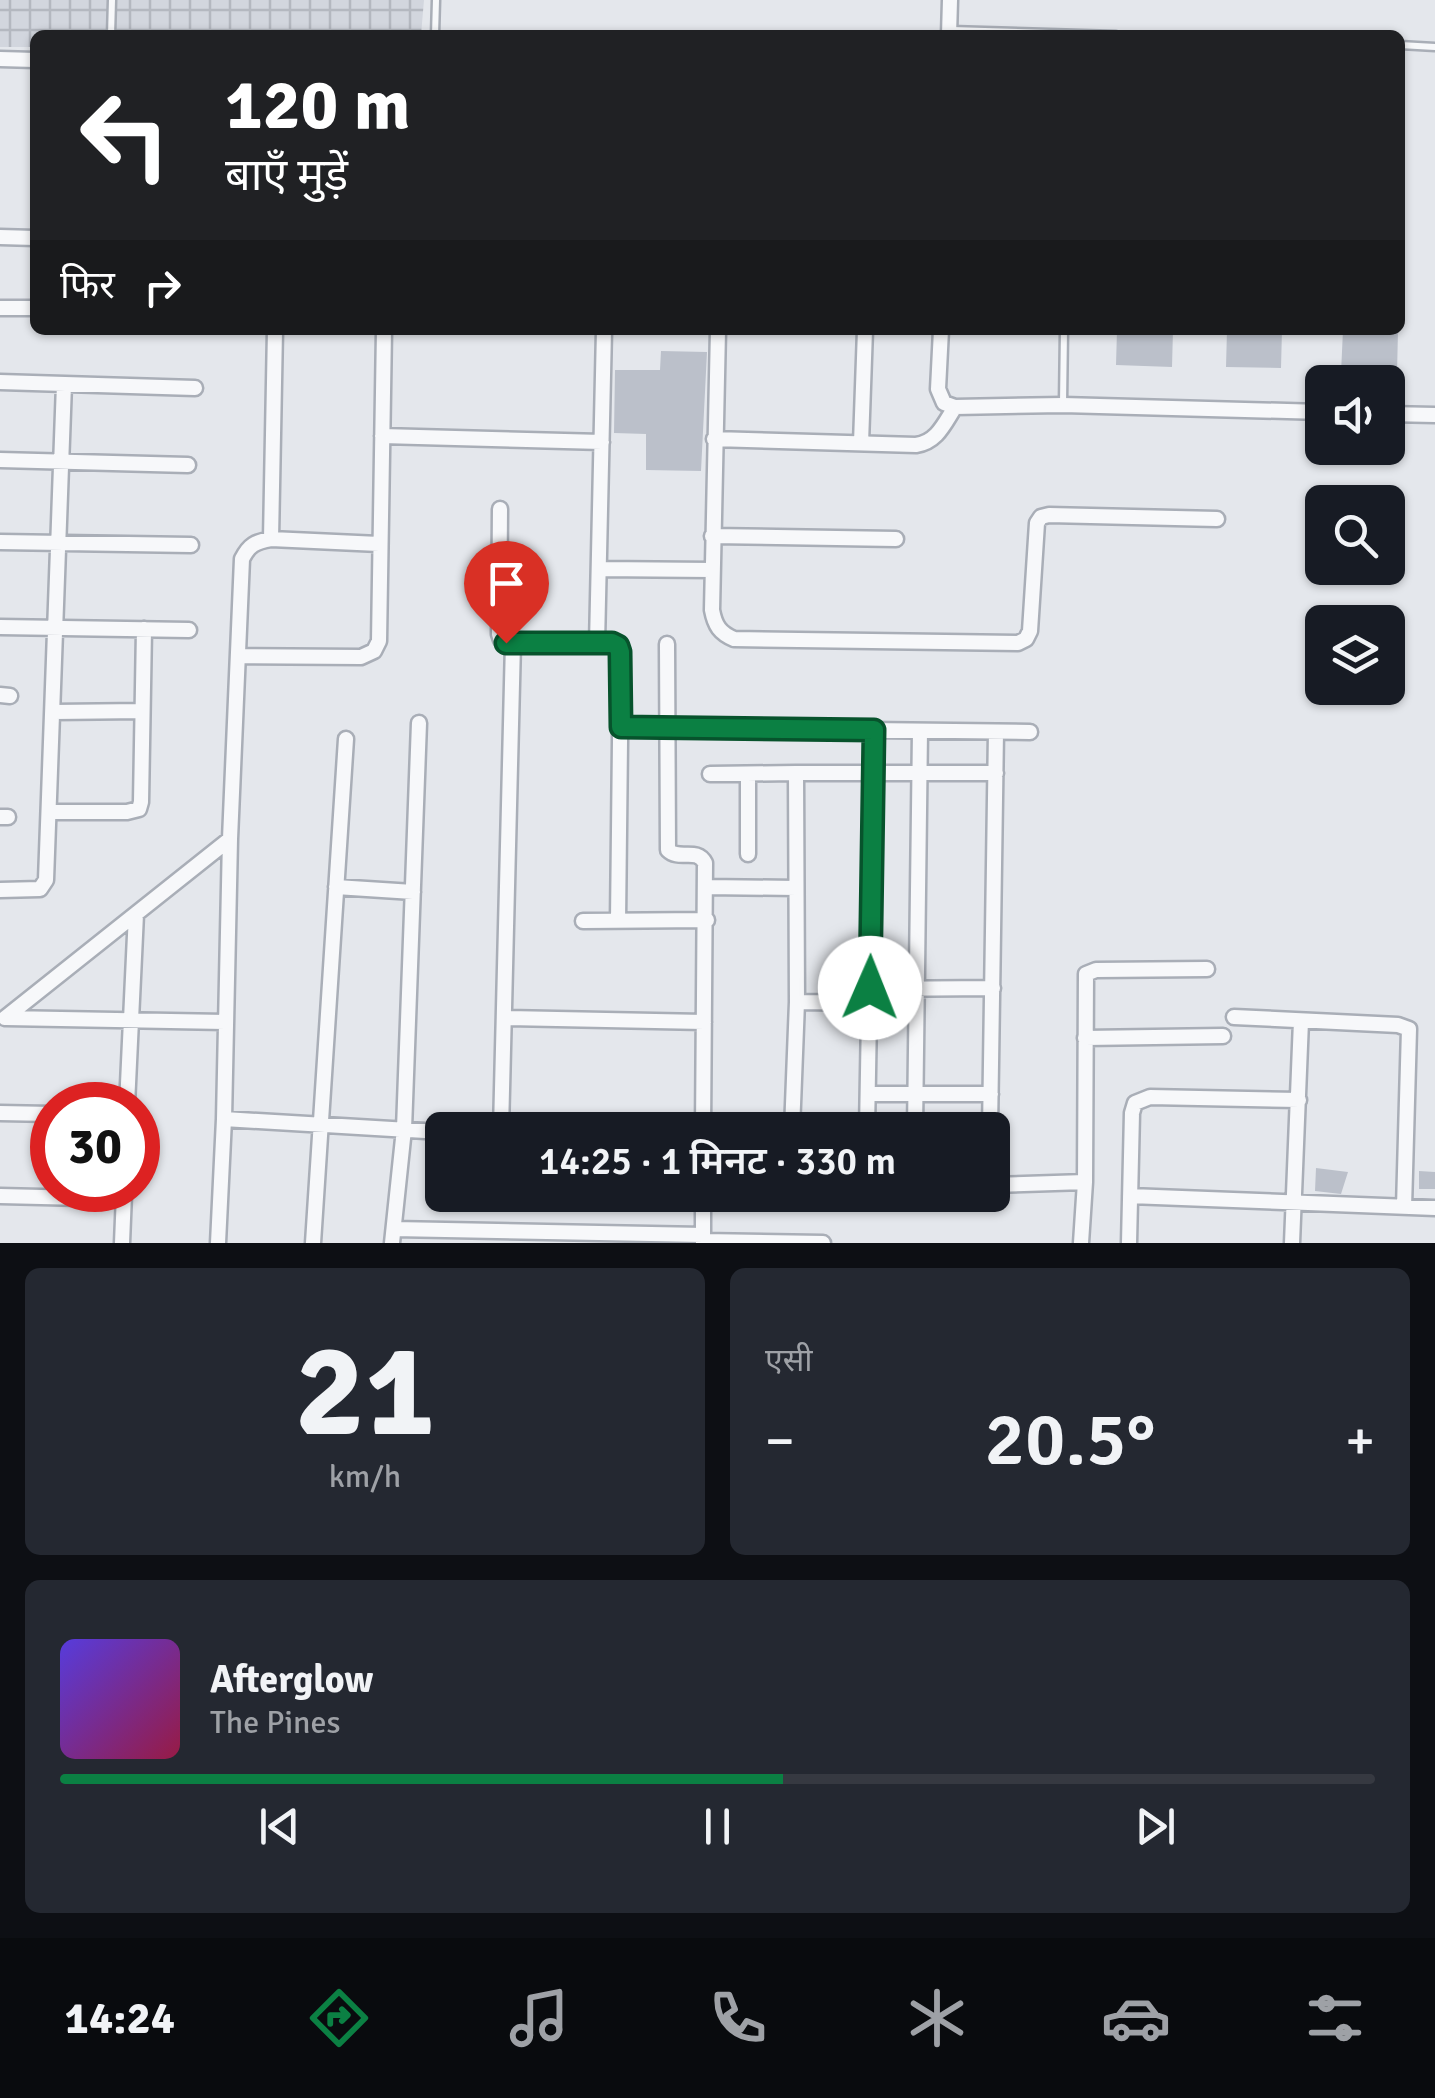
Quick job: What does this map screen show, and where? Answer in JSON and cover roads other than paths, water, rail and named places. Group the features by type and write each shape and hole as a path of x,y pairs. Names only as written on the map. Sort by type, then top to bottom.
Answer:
{"street":[{"path":"949,30 950,0"},
{"path":"0,59 30,60"},
{"path":"0,237 30,238"},
{"path":"0,308 30,308"},
{"path":"271,539 275,335"},
{"path":"238,656 361,656 374,651 378,640 384,335"},
{"path":"597,644 602,335"},
{"path":"718,335 712,536 714,624 734,640 1009,644 1026,639 1030,631 1037,523 1041,517 1217,519"},
{"path":"861,443 865,335"},
{"path":"941,335 938,389 944,403 954,407 1063,404 1305,411"},
{"path":"0,382 195,388"},
{"path":"0,890 40,889 46,880 64,384"},
{"path":"714,439 928,444 954,407"},
{"path":"1405,415 1435,416"},
{"path":"382,436 602,442"},
{"path":"0,460 188,465"},
{"path":"500,509 500,640 612,643 620,652 618,921"},
{"path":"712,536 896,540"},
{"path":"218,1243 242,559 247,548 271,539 379,544"},
{"path":"0,542 191,544"},
{"path":"599,569 712,570"},
{"path":"0,627 190,630"},
{"path":"50,812 139,809 144,629"},
{"path":"501,1112 513,643"},
{"path":"667,644 668,850 674,855 698,854 706,863 703,1112"},
{"path":"54,712 142,711"},
{"path":"419,723 404,1129 393,1236 823,1243"},
{"path":"621,727 1030,732"},
{"path":"868,1112 874,730"},
{"path":"916,1112 920,731"},
{"path":"990,1112 996,732"},
{"path":"313,1243 346,740"},
{"path":"793,1112 797,1002 796,773"},
{"path":"710,774 996,774"},
{"path":"748,774 748,854"},
{"path":"3,1018 230,839"},
{"path":"336,887 412,892"},
{"path":"706,887 796,888"},
{"path":"128,1082 136,914"},
{"path":"583,922 706,920"},
{"path":"1081,1243 1085,1182 1085,980 1090,971 1207,969"},
{"path":"797,1002 918,988 993,988"},
{"path":"1234,1017 1398,1025 1409,1029 1404,1206"},
{"path":"3,1018 226,1022"},
{"path":"504,1018 704,1022"},
{"path":"1292,1243 1302,1021"},
{"path":"1084,1038 1223,1036"},
{"path":"868,1094 991,1094"},
{"path":"1129,1243 1135,1103 1150,1097 1299,1100"},
{"path":"0,1113 30,1114"},
{"path":"224,1119 425,1131"},
{"path":"1010,1184 1085,1182"},
{"path":"0,1196 30,1196"},
{"path":"1130,1196 1435,1208"},
{"path":"122,1243 123,1212"},
{"path":"703,1212 703,1240"}],"lane":[{"path":"111,30 112,0"},
{"path":"434,30 436,0"},
{"path":"1405,45 1435,46"},
{"path":"1063,404 1064,335"}]}
